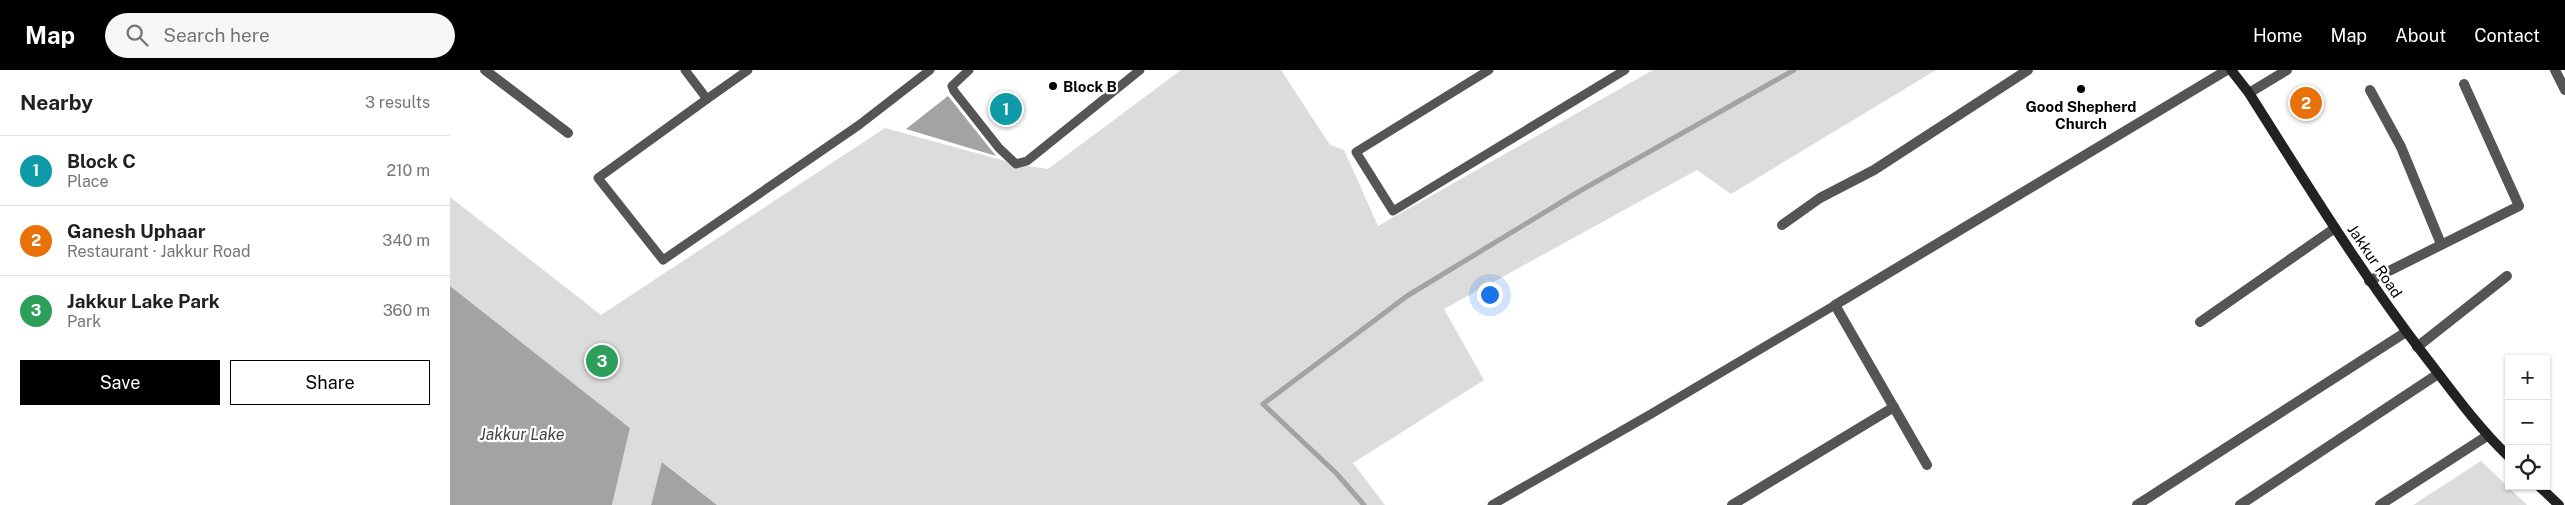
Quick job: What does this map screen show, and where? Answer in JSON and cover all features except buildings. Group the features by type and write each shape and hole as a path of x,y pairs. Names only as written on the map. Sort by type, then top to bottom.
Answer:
{"street":[{"path":"486,70 568,133"},
{"path":"1782,225 1820,198 1874,170 2028,70"},
{"path":"1927,465 1835,305 2227,70"},
{"name":"Jakkur Road","path":"2231,70 2249,93 2369,281 2438,374 2487,436 2505,453"},
{"path":"2249,93 2287,70"},
{"path":"2555,70 2565,90"},
{"path":"2369,281 2519,206 2464,84"},
{"path":"2370,90 2401,147 2442,244"},
{"path":"2200,322 2335,228"},
{"path":"2417,347 2507,276"},
{"path":"2137,505 2406,332"},
{"path":"2240,505 2438,374"},
{"path":"1732,505 1894,407"},
{"path":"2380,505 2487,436"},
{"path":"2543,490 2559,505"}],"lane":[{"path":"685,70 707,99"},
{"path":"748,70 598,178 663,260 860,125 930,70"},
{"path":"970,70 952,86 954,92 1000,148 1016,164 1027,161 1140,70"},
{"path":"1489,70 1356,152 1393,211 1625,70"},
{"path":"1492,505 1835,305"}],"shaded area":[{"path":"1181,70 1281,70 1330,145 1344,150 1378,226 1653,70 1936,70 1731,194 1697,170 1444,309 1484,380 1353,463 1385,505 717,505 663,462 651,505 612,505 630,428 450,286 450,197 601,315 885,128 1016,164 1048,169"},
{"path":"2481,461 2505,484 2505,490 2511,490 2527,505 2413,505"}],"water":[{"path":"948,96 996,156 906,129"},
{"name":"Jakkur Lake","path":"450,286 630,428 612,505 450,505"},
{"path":"662,462 717,505 651,505"}],"waterway":[{"path":"1364,505 1336,473 1263,404 1407,296 1578,192 1794,70"}],"place":[{"name":"Block B","path":"1053,86"},
{"name":"Good Shepherd Church","path":"2081,89"},
{"name":"Ganesh Uphaar","path":"2306,103"},
{"name":"Block C","path":"1006,109"},
{"name":"Jakkur Lake Park","path":"602,361"}]}
